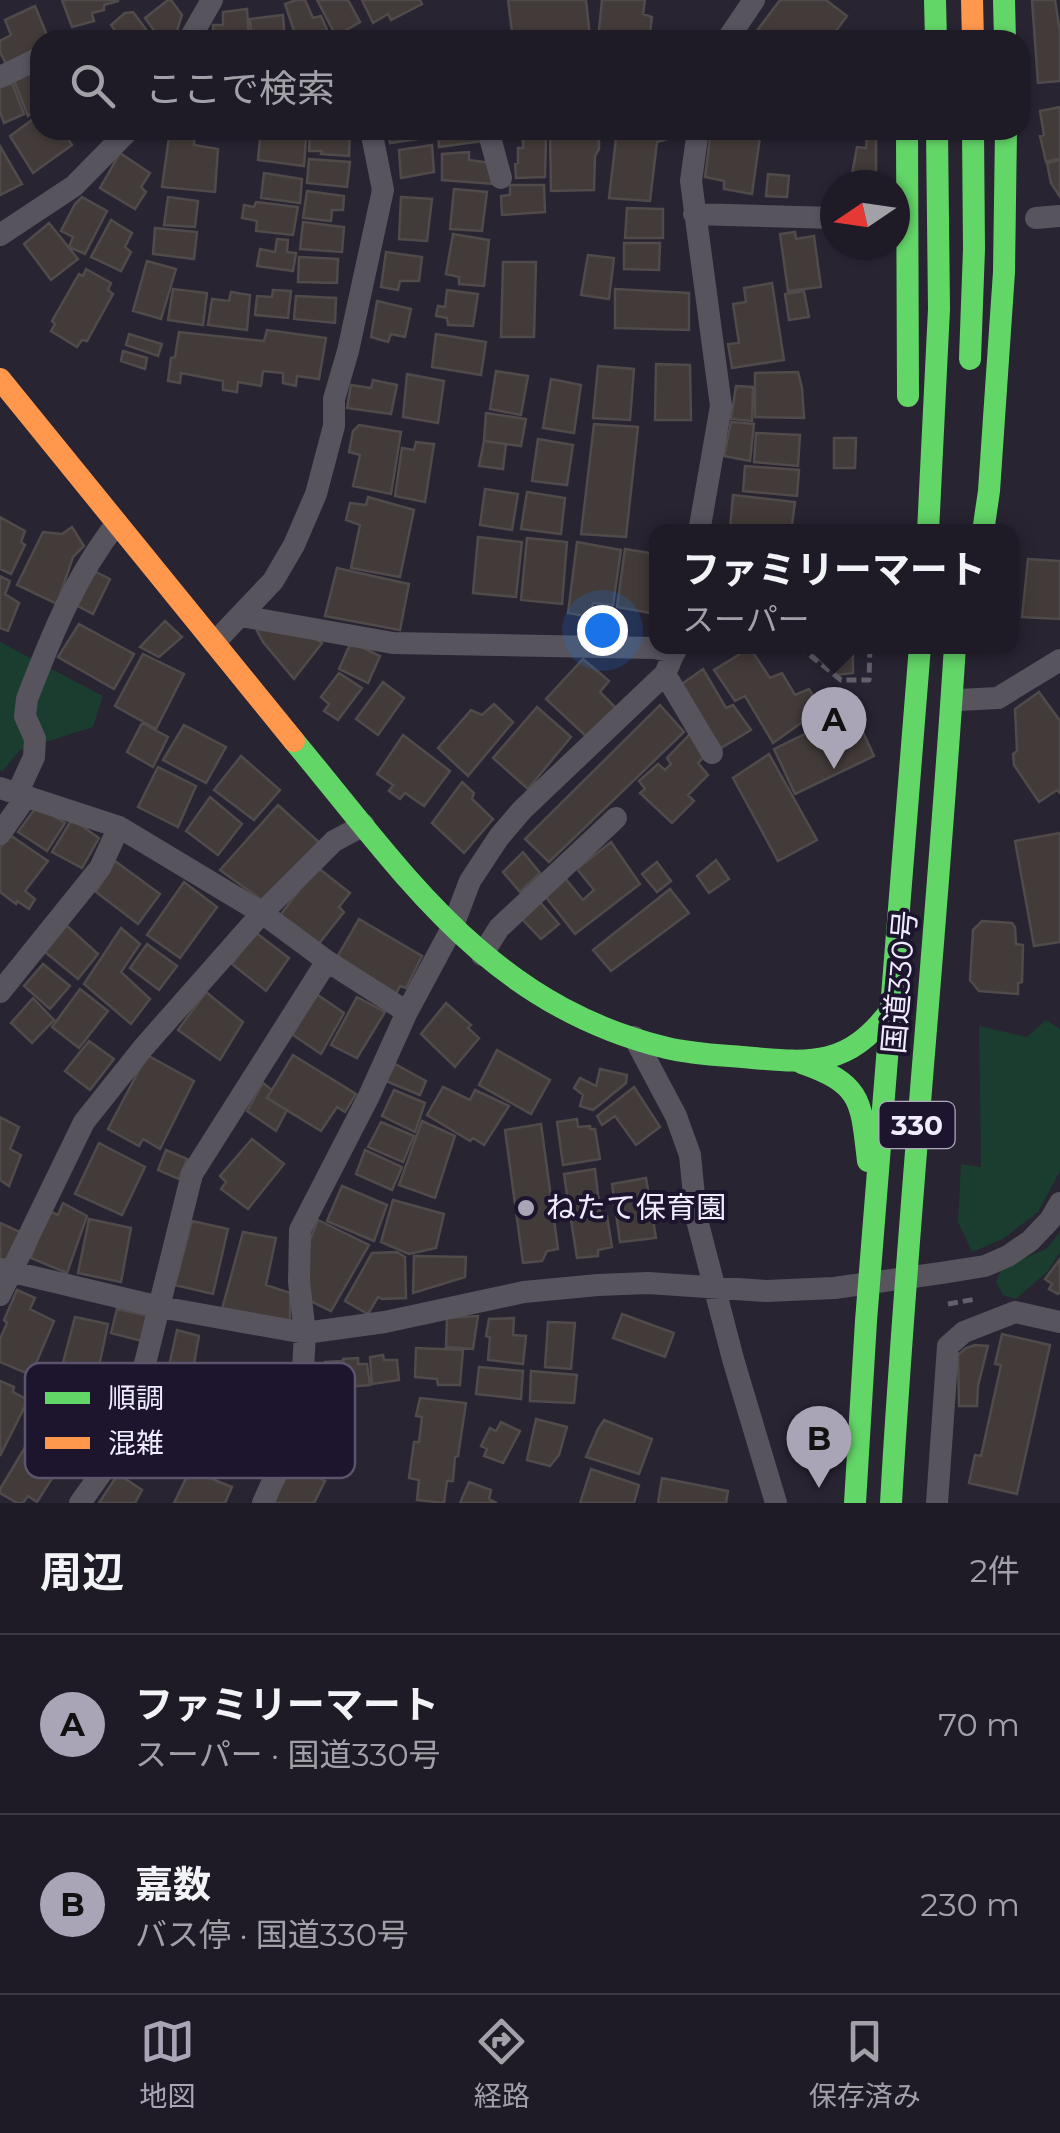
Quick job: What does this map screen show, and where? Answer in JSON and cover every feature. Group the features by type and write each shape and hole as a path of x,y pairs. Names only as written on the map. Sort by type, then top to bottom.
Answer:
{"main road":[{"path":"1004,0 1005,30"},
{"path":"972,2 973,30"},
{"path":"935,4 936,30"},
{"path":"907,140 908,417"},
{"path":"928,524 939,309 937,140"},
{"path":"969,383 973,140"},
{"path":"984,524 1004,272 1006,140"},
{"path":"0,379 426,900 482,955 539,994 586,1017 667,1047 712,1055 802,1062 834,1056 870,1037 891,1010"},
{"path":"908,493 908,524"},
{"path":"910,654 913,744"},
{"name":"国道330号","path":"855,1503 919,654"},
{"name":"国道330号","path":"891,1503 899,1345 955,654"},
{"path":"950,748 965,654"},
{"path":"802,1062 840,1079 857,1102 868,1163 872,1240"}],"street":[{"path":"194,30 212,0"},
{"path":"734,30 754,0"},
{"path":"0,77 30,63"},
{"path":"0,235 74,186 118,140"},
{"path":"214,643 272,581 316,494 334,426 334,399 382,190 373,140"},
{"path":"491,140 501,178"},
{"path":"697,140 691,181 694,214 721,406 699,524"},
{"path":"694,214 820,218"},
{"path":"1036,218 1060,216"},
{"path":"0,834 14,793 34,757 35,738 26,716 27,700 71,593 117,523"},
{"path":"241,616 392,643 649,648"},
{"path":"303,1363 300,1230 452,928 470,881 522,810 665,674 674,654"},
{"path":"958,700 998,698 1060,660"},
{"path":"665,674 712,752"},
{"path":"14,793 119,827 262,914 407,1012"},
{"path":"482,955 499,928 616,818"},
{"path":"0,1295 5,1271 84,1122 143,1048 262,914 334,841 364,825"},
{"path":"0,992 100,868 119,827"},
{"path":"146,1363 192,1174 327,961"},
{"path":"634,1037 676,1116 690,1155 696,1216 776,1503"},
{"path":"5,1271 160,1307 305,1333 386,1322 524,1292 598,1285 648,1283 766,1291 834,1288 941,1274 985,1266 1008,1256 1030,1242 1060,1203"},
{"path":"936,1503 948,1346 964,1332 1015,1312 1060,1322"},
{"path":"80,1503 98,1478"},
{"path":"263,1503 274,1478"}],"path":[{"path":"808,654 841,680 869,680 870,654"}],"green space":[{"path":"0,642 103,696 93,727 20,750 2,772 0,770"},
{"path":"1046,1020 1060,1029 1060,1171 1038,1212 1003,1239 972,1252 958,1222 961,1164 981,1167 979,1026 1027,1037"},
{"path":"1060,1232 1060,1252 1047,1272 1016,1299 1003,1295 996,1282 1002,1267 1046,1249"}],"building":[{"path":"62,0 118,1 92,13 94,21 72,27"},
{"path":"168,0 182,15 177,30 154,30 145,18"},
{"path":"305,0 313,18 321,16 327,30 294,30 285,4"},
{"path":"317,0 348,0 360,22 346,30 333,30"},
{"path":"362,0 420,0 422,4 391,20 388,14 373,23"},
{"path":"508,0 586,0 589,30 512,30"},
{"path":"602,0 645,0 643,14 652,17 650,30 599,30"},
{"path":"780,0 826,0 847,16 836,30 758,30"},
{"path":"1032,0 1055,0 1060,32 1060,81 1038,83"},
{"path":"35,6 45,30 30,30 30,51 6,64 0,52 0,41 11,35 5,20"},
{"path":"247,9 248,30 213,30 213,25 223,25 223,12"},
{"path":"133,12 146,30 115,30 111,25 125,13"},
{"path":"283,15 284,30 251,30 250,19"},
{"path":"30,71 28,116 13,78"},
{"path":"12,83 24,114 4,123 0,87"},
{"path":"1060,107 1060,158 1046,162 1040,111"},
{"path":"30,121 30,140 69,140 72,145 33,173 10,136"},
{"path":"169,140 194,140 194,145 218,149 215,192 162,187"},
{"path":"260,140 306,140 304,166 258,160"},
{"path":"310,140 350,140 349,156 309,151"},
{"path":"439,140 483,140 483,141 439,147"},
{"path":"523,140 546,140 545,177 516,178 518,148 523,148"},
{"path":"550,140 599,140 594,190 551,191"},
{"path":"616,140 664,140 657,142 650,201 609,198"},
{"path":"710,140 760,140 752,194 724,189 724,181 705,177"},
{"path":"867,140 876,140 876,170 853,170 857,147 866,148"},
{"path":"432,145 434,172 401,178 399,150"},
{"path":"0,146 22,184 0,195"},
{"path":"469,152 469,160 492,163 493,184 442,180 442,154"},
{"path":"120,153 150,173 141,187 146,192 135,209 100,188"},
{"path":"309,159 350,162 347,187 307,183"},
{"path":"1060,160 1060,197 1051,183 1047,163"},
{"path":"264,173 302,179 300,203 261,198"},
{"path":"768,174 789,176 787,197 766,196"},
{"path":"510,185 544,185 545,212 502,215 501,196 510,195"},
{"path":"454,189 487,192 482,231 450,229"},
{"path":"307,191 344,196 343,210 332,210 331,221 303,218"},
{"path":"82,197 107,211 85,254 69,247 73,237 61,231"},
{"path":"168,197 198,201 195,227 164,225"},
{"path":"401,197 432,199 427,241 399,239"},
{"path":"256,202 298,207 293,235 256,231 257,221 242,218 244,205 254,207"},
{"path":"627,208 663,209 663,238 625,238"},
{"path":"111,220 132,233 125,247 131,252 121,271 91,257"},
{"path":"303,222 344,227 342,252 300,249"},
{"path":"49,223 78,259 51,280 24,244"},
{"path":"155,228 197,232 194,259 153,254"},
{"path":"795,232 796,239 814,236 821,287 788,291 780,234"},
{"path":"453,234 489,240 484,286 459,284 459,277 446,274"},
{"path":"277,239 288,240 287,252 296,253 293,271 257,266 260,249 275,252"},
{"path":"624,243 660,243 659,270 624,269"},
{"path":"386,252 422,257 419,281 400,281 398,290 381,287"},
{"path":"588,255 614,258 609,299 581,295"},
{"path":"299,257 338,259 337,283 298,282"},
{"path":"147,261 176,269 161,319 133,311"},
{"path":"503,262 536,262 534,337 501,337"},
{"path":"86,269 111,283 108,290 113,294 87,341 82,340 77,347 51,331 55,324 52,321 79,274 83,276"},
{"path":"772,283 784,360 732,368 728,344 739,343 733,304 746,302 744,288"},
{"path":"173,289 207,293 203,325 168,320"},
{"path":"615,289 689,293 689,330 615,328"},
{"path":"273,290 291,291 288,318 255,315 257,296 272,297"},
{"path":"447,290 478,294 473,326 448,325 447,318 436,316 438,306 445,307"},
{"path":"804,291 809,317 789,320 785,294"},
{"path":"231,292 250,295 247,330 208,325 212,299 229,301"},
{"path":"296,296 336,298 335,323 294,319"},
{"path":"377,301 411,309 405,337 391,334 388,342 371,337"},
{"path":"267,330 326,338 319,379 297,376 296,386 283,383 283,373 263,371 261,386 238,382 237,392 223,390 223,381 181,373 180,383 168,381 179,332 264,341"},
{"path":"129,334 162,344 158,356 126,345"},
{"path":"436,334 486,342 481,375 432,367"},
{"path":"123,351 147,358 145,369 121,361"},
{"path":"656,364 690,365 691,420 655,420"},
{"path":"598,366 634,369 630,420 593,418"},
{"path":"496,371 528,376 521,415 490,409"},
{"path":"798,372 804,418 755,417 755,373"},
{"path":"407,374 444,381 438,423 403,417"},
{"path":"551,379 581,385 574,433 543,428"},
{"path":"373,380 397,385 391,414 347,408 351,385 371,388"},
{"path":"736,386 753,387 752,421 731,419"},
{"path":"486,413 526,419 521,446 484,441"},
{"path":"731,422 754,424 750,461 724,456"},
{"path":"594,424 638,427 626,537 581,534"},
{"path":"359,425 401,432 391,494 353,486 360,455 349,452 353,431"},
{"path":"756,433 800,435 798,466 754,462"},
{"path":"834,438 856,438 855,468 834,468"},
{"path":"538,439 573,445 567,485 532,481"},
{"path":"484,441 506,444 503,469 479,466"},
{"path":"416,442 434,444 425,502 395,496 402,448 414,450"},
{"path":"745,466 799,470 797,496 743,491"},
{"path":"485,489 518,494 512,530 480,525"},
{"path":"527,492 565,498 561,534 521,529"},
{"path":"733,495 795,502 792,524 730,524"},
{"path":"368,497 414,510 400,577 351,568 360,525 346,520 350,503 366,505"},
{"path":"0,517 25,531 21,542 25,545 11,574 0,569"},
{"path":"72,527 84,546 73,557 57,604 17,585 43,532 62,534"},
{"path":"478,537 522,542 516,597 473,593"},
{"path":"527,538 567,542 562,604 521,600"},
{"path":"577,542 621,550 613,605 593,603 591,617 568,613"},
{"path":"625,549 649,553 649,613 617,607"},
{"path":"1028,559 1060,561 1060,619 1022,617"},
{"path":"337,568 409,584 400,630 325,616"},
{"path":"94,571 110,579 93,614 76,605"},
{"path":"0,576 10,581 5,594 19,603 8,631 0,628"},
{"path":"165,621 182,637 159,657 140,647"},
{"path":"79,624 134,654 114,689 58,657"},
{"path":"260,628 322,643 294,679 263,642 257,631"},
{"path":"351,642 380,656 368,683 339,669"},
{"path":"143,654 184,674 156,729 115,706"},
{"path":"740,654 754,654 770,678 782,673 795,695 809,689 821,709 773,743 745,696 735,701 714,670"},
{"path":"853,654 853,673 837,675 814,655"},
{"path":"583,659 609,681 600,692 616,708 588,738 546,699"},
{"path":"703,669 726,708 733,705 751,730 721,748 679,686"},
{"path":"339,673 362,688 338,720 324,711 329,704 321,697"},
{"path":"383,682 404,698 378,735 356,719"},
{"path":"1039,692 1060,721 1060,793 1057,790 1039,802 1014,765 1013,754 1017,751 1015,709"},
{"path":"494,704 513,722 468,776 438,748 471,710 482,715"},
{"path":"660,705 684,732 549,862 525,839"},
{"path":"537,707 571,737 528,789 493,758"},
{"path":"840,717 849,736 862,730 874,756 795,794 774,749"},
{"path":"142,723 168,737 153,767 127,752"},
{"path":"184,725 226,747 206,783 163,760"},
{"path":"690,734 706,755 698,763 708,775 688,795 694,801 672,823 640,793 645,789 639,781 658,764 665,770 671,764 667,758"},
{"path":"403,735 450,771 424,806 405,793 400,799 389,791 393,785 377,774"},
{"path":"769,754 817,840 778,861 733,778"},
{"path":"241,756 280,790 254,820 214,790"},
{"path":"158,767 196,786 178,827 138,807"},
{"path":"462,782 474,793 472,799 493,819 464,853 432,823"},
{"path":"210,797 242,824 218,855 186,831"},
{"path":"278,805 321,844 263,901 220,870"},
{"path":"37,806 65,823 47,851 18,832"},
{"path":"72,819 99,838 82,868 52,852"},
{"path":"1060,833 1060,942 1034,946 1015,841"},
{"path":"10,835 48,861 25,891 35,899 29,909 0,892 0,848"},
{"path":"611,842 640,884 575,934 545,896 565,878 583,900 594,890 577,869"},
{"path":"523,852 540,873 520,892 503,872"},
{"path":"716,860 729,879 709,893 697,876"},
{"path":"115,861 160,894 138,924 96,892"},
{"path":"657,862 671,881 657,892 642,874"},
{"path":"317,867 350,893 339,907 344,912 317,946 278,918"},
{"path":"184,882 217,907 180,958 147,935"},
{"path":"670,889 689,913 611,971 593,950"},
{"path":"539,901 559,924 541,939 522,919"},
{"path":"359,919 422,956 406,988 400,986 396,994 336,959"},
{"path":"982,921 1012,923 1015,927 1016,944 1023,945 1018,994 979,991 970,980 973,930"},
{"path":"66,925 98,954 78,979 45,952"},
{"path":"121,928 140,944 121,972 150,999 131,1024 84,984"},
{"path":"255,932 289,958 266,991 232,964"},
{"path":"147,944 177,966 159,990 130,968"},
{"path":"43,964 70,986 50,1009 24,986"},
{"path":"80,989 108,1011 79,1048 52,1027"},
{"path":"312,991 344,1013 321,1054 287,1031"},
{"path":"206,992 243,1022 220,1060 178,1030"},
{"path":"357,997 385,1012 357,1058 331,1045"},
{"path":"33,998 54,1020 32,1043 11,1023"},
{"path":"446,1003 471,1025 468,1028 479,1038 455,1067 421,1034"},
{"path":"89,1041 114,1059 90,1090 65,1071"},
{"path":"497,1050 550,1080 531,1114 479,1085"},
{"path":"147,1055 194,1081 160,1149 143,1139 139,1146 108,1129"},
{"path":"293,1055 356,1094 345,1112 337,1107 321,1131 267,1098"},
{"path":"395,1064 426,1081 420,1095 386,1081"},
{"path":"600,1069 627,1075 626,1083 593,1110 580,1106 583,1095 574,1088 580,1078 596,1086"},
{"path":"263,1083 272,1090 267,1098 287,1110 276,1131 247,1111"},
{"path":"443,1087 470,1100 475,1090 509,1106 484,1145 427,1115"},
{"path":"634,1087 660,1127 636,1145 615,1116 602,1125 597,1116"},
{"path":"394,1090 425,1103 415,1132 382,1116"},
{"path":"0,1117 19,1127 10,1149 21,1155 9,1186 0,1180"},
{"path":"577,1119 578,1127 595,1129 600,1159 563,1165 557,1122"},
{"path":"422,1121 455,1136 435,1198 399,1185"},
{"path":"381,1122 414,1136 403,1162 368,1147"},
{"path":"541,1124 558,1249 547,1251 542,1261 523,1263 505,1130"},
{"path":"252,1139 284,1164 248,1209 221,1189 226,1182 220,1176"},
{"path":"99,1143 145,1167 122,1215 75,1194"},
{"path":"166,1150 187,1159 179,1179 158,1170"},
{"path":"365,1150 402,1167 392,1190 356,1174"},
{"path":"595,1169 600,1212 570,1216 564,1174"},
{"path":"646,1178 656,1238 620,1242 612,1184"},
{"path":"342,1186 387,1205 374,1241 327,1221"},
{"path":"393,1200 444,1214 436,1248 409,1254 381,1242"},
{"path":"63,1203 87,1216 67,1273 31,1258 47,1210 58,1215"},
{"path":"607,1216 612,1247 598,1250 598,1256 577,1258 571,1220"},
{"path":"89,1219 131,1228 121,1282 78,1273"},
{"path":"318,1220 369,1245 331,1311 308,1300 303,1257"},
{"path":"192,1221 228,1229 213,1294 175,1285"},
{"path":"0,1223 20,1232 9,1261 0,1258"},
{"path":"243,1232 276,1238 266,1285 290,1293 290,1323 222,1309"},
{"path":"397,1252 405,1257 406,1298 378,1297 368,1314 345,1301 372,1253"},
{"path":"414,1256 466,1257 465,1277 413,1293"},
{"path":"1060,1259 1058,1294 1049,1289 1052,1284 1045,1279"},
{"path":"17,1290 35,1298 30,1309 54,1321 36,1363 25,1363 25,1372 0,1362 0,1339 7,1323 4,1320"},
{"path":"117,1309 148,1316 142,1341 111,1333"},
{"path":"622,1314 674,1333 665,1357 613,1338"},
{"path":"478,1316 473,1349 446,1347 447,1318"},
{"path":"75,1317 108,1324 100,1363 63,1363"},
{"path":"514,1318 513,1335 526,1336 523,1364 488,1360 489,1319"},
{"path":"548,1322 575,1323 571,1369 545,1367"},
{"path":"177,1330 199,1336 194,1363 170,1363"},
{"path":"1002,1334 1050,1345 1017,1494 969,1483 975,1455 981,1456 1001,1365 995,1364"},
{"path":"975,1345 988,1346 977,1406 959,1406 958,1355"},
{"path":"416,1348 463,1350 460,1385 438,1385 437,1379 415,1377"},
{"path":"383,1355 384,1360 397,1360 399,1380 372,1384 370,1357"},
{"path":"358,1358 358,1364 367,1364 370,1385 355,1386 355,1363 343,1363 343,1359"},
{"path":"479,1367 523,1371 521,1399 476,1394"},
{"path":"531,1371 577,1375 574,1403 530,1401"},
{"path":"0,1381 14,1387 13,1392 25,1398 25,1406 0,1456"},
{"path":"420,1398 466,1403 453,1481 447,1481 444,1503 417,1500 419,1480 409,1478 414,1442 419,1442 422,1417 416,1416"},
{"path":"536,1419 567,1427 559,1455 550,1466 527,1460"},
{"path":"604,1420 652,1439 639,1474 586,1457"},
{"path":"501,1422 520,1431 503,1463 484,1456 487,1449 481,1446 490,1428 496,1431"},
{"path":"25,1447 25,1478 52,1478 37,1502 28,1496 23,1503 17,1503 0,1493"},
{"path":"591,1469 639,1485 634,1503 580,1503"},
{"path":"115,1478 124,1478 142,1490 135,1503 99,1503"},
{"path":"186,1478 210,1478 232,1487 225,1503 174,1503"},
{"path":"286,1478 325,1481 314,1503 273,1501"},
{"path":"662,1478 728,1491 726,1503 658,1503"},
{"path":"469,1482 491,1490 489,1499 497,1503 460,1503"}],"traffic: fast":[{"path":"935,0 936,30"},
{"path":"1004,0 1005,30"},
{"path":"907,140 908,396"},
{"path":"928,524 939,309 937,140"},
{"path":"970,359 973,140"},
{"path":"984,524 1004,272 1006,140"},
{"path":"855,1503 919,654"},
{"path":"891,1503 954,654"},
{"path":"294,741 413,885 455,928 499,967 549,1000 604,1028 686,1052 807,1060 825,1058 858,1043 891,1010"},
{"path":"802,1063 837,1079 855,1098 868,1161"}],"traffic: slow":[{"path":"972,0 973,30"},
{"path":"0,379 294,741"}],"place":[{"name":"ファミリーマート","path":"834,769"},
{"name":"ねたて保育園","path":"526,1208"},
{"name":"嘉数","path":"819,1488"}]}
